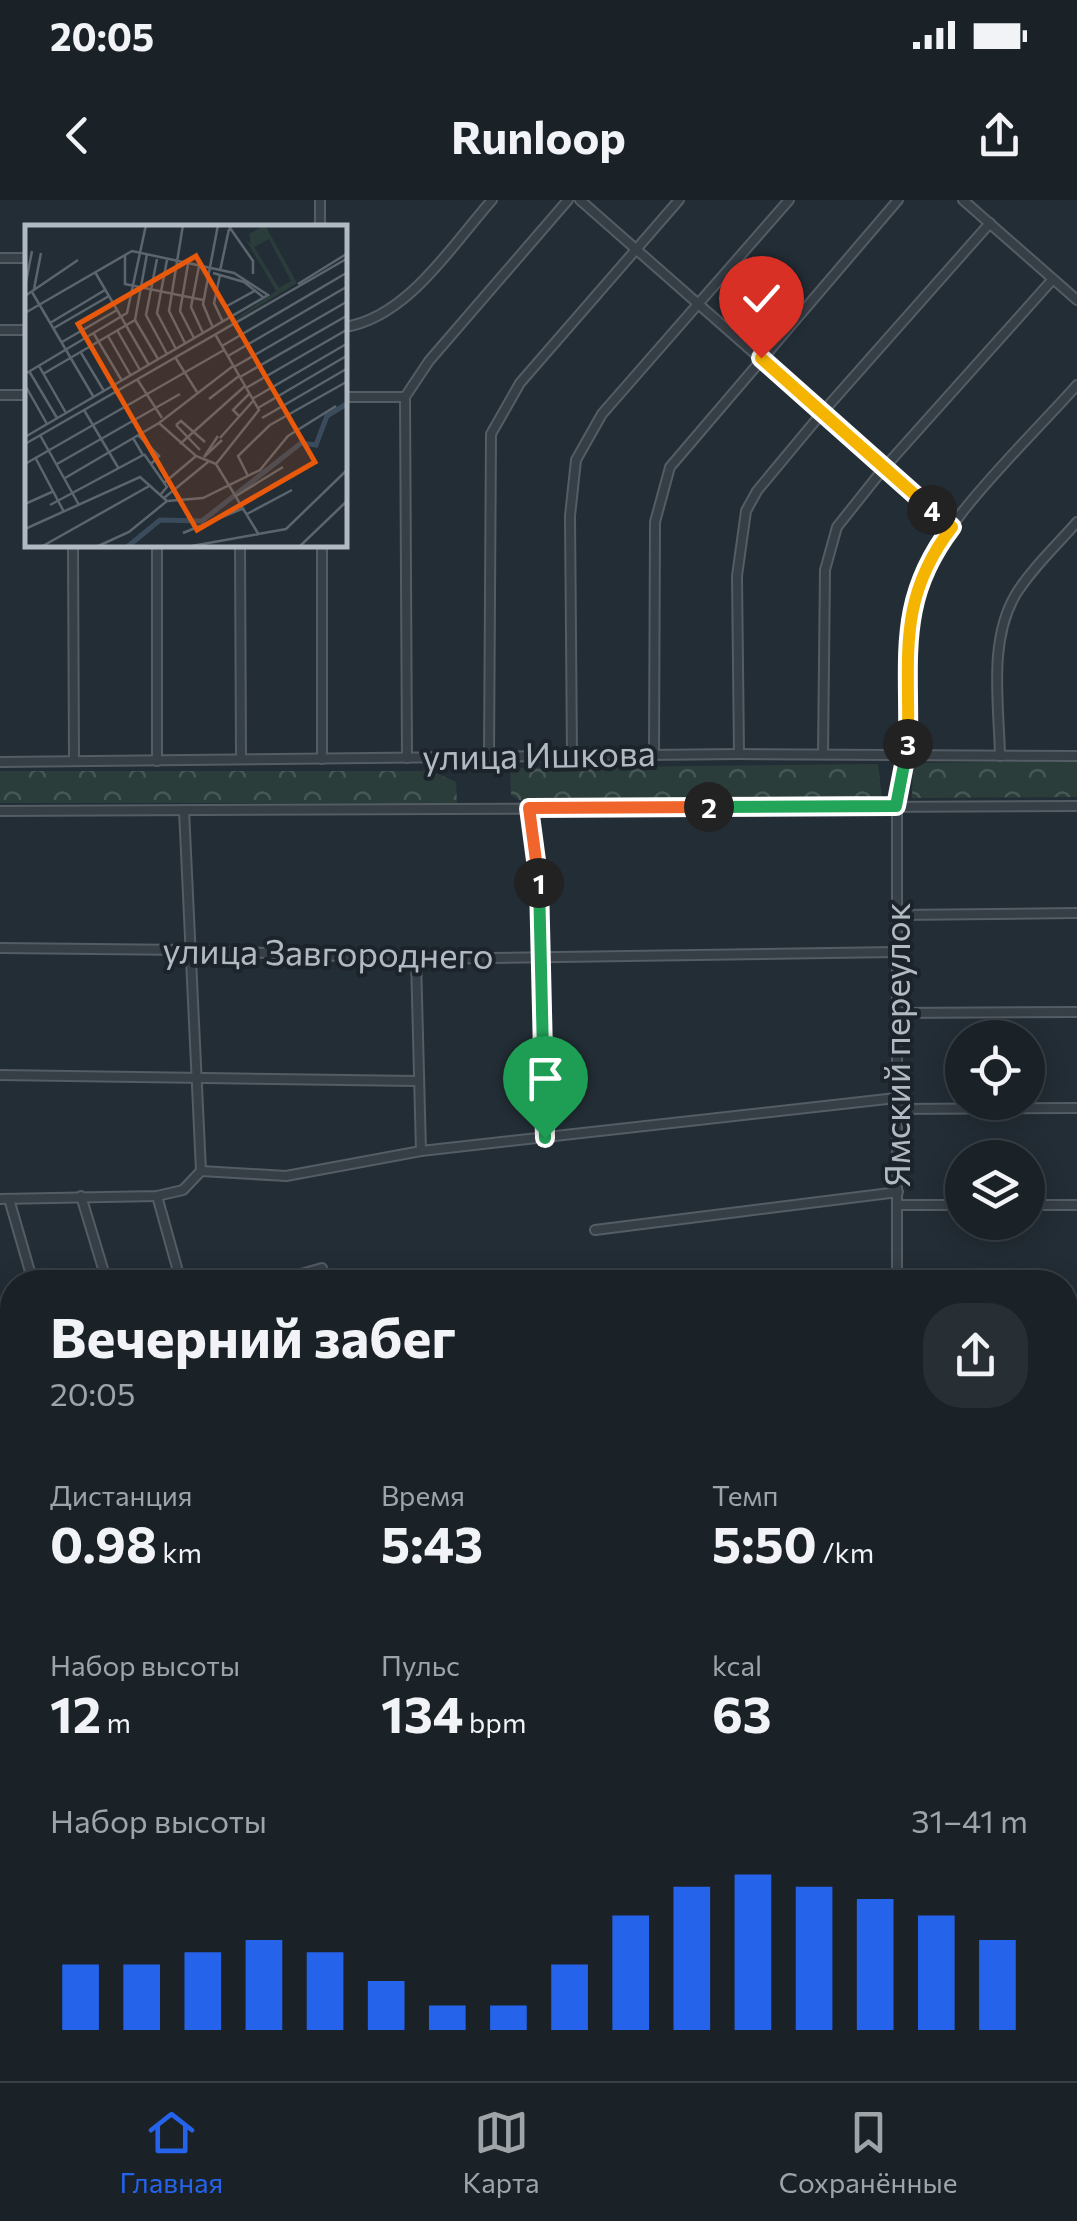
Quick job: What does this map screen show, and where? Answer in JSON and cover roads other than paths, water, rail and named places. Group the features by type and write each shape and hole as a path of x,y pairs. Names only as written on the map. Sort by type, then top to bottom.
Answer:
{"street":[{"path":"348,326 378,318 400,302 492,200"},
{"path":"407,758 405,397 428,361 568,200"},
{"path":"580,200 952,527"},
{"path":"489,757 491,434 520,383 680,200"},
{"path":"572,756 570,516 576,460 602,414 789,200"},
{"path":"654,755 659,495 684,447 898,200"},
{"path":"964,200 1077,300"},
{"path":"739,754 740,533 758,491 990,223"},
{"path":"823,754 827,558 837,527 884,468 1053,278"},
{"name":"Ямский переулок","path":"898,1270 896,806 906,757 912,601 931,555 952,527 1077,385"},
{"path":"348,398 405,397"},
{"path":"1000,756 999,646 1004,618 1015,596 1077,522"},
{"path":"73,548 74,761"},
{"path":"156,548 157,761"},
{"path":"240,548 242,759"},
{"path":"322,548 322,759"},
{"name":"улица Ишкова","path":"0,762 739,754 1077,756"},
{"name":"улица Ишкова","path":"0,811 1077,806"},
{"path":"529,808 542,959 545,1138"},
{"path":"30,1270 5,1199 157,1196 183,1190 200,1172 184,810"},
{"path":"898,914 1077,913"},
{"name":"улица Завгороднего","path":"0,948 542,959 897,952"},
{"path":"416,958 420,1151"},
{"path":"896,1013 1077,1012"},
{"path":"0,1075 194,1075 417,1082"},
{"path":"200,1172 286,1176 420,1151 896,1103 1077,1108"},
{"path":"595,1230 898,1192"},
{"path":"82,1196 104,1270"},
{"path":"157,1196 178,1270"},
{"path":"1045,1205 1077,1204"},
{"path":"898,1205 945,1205"}]}
